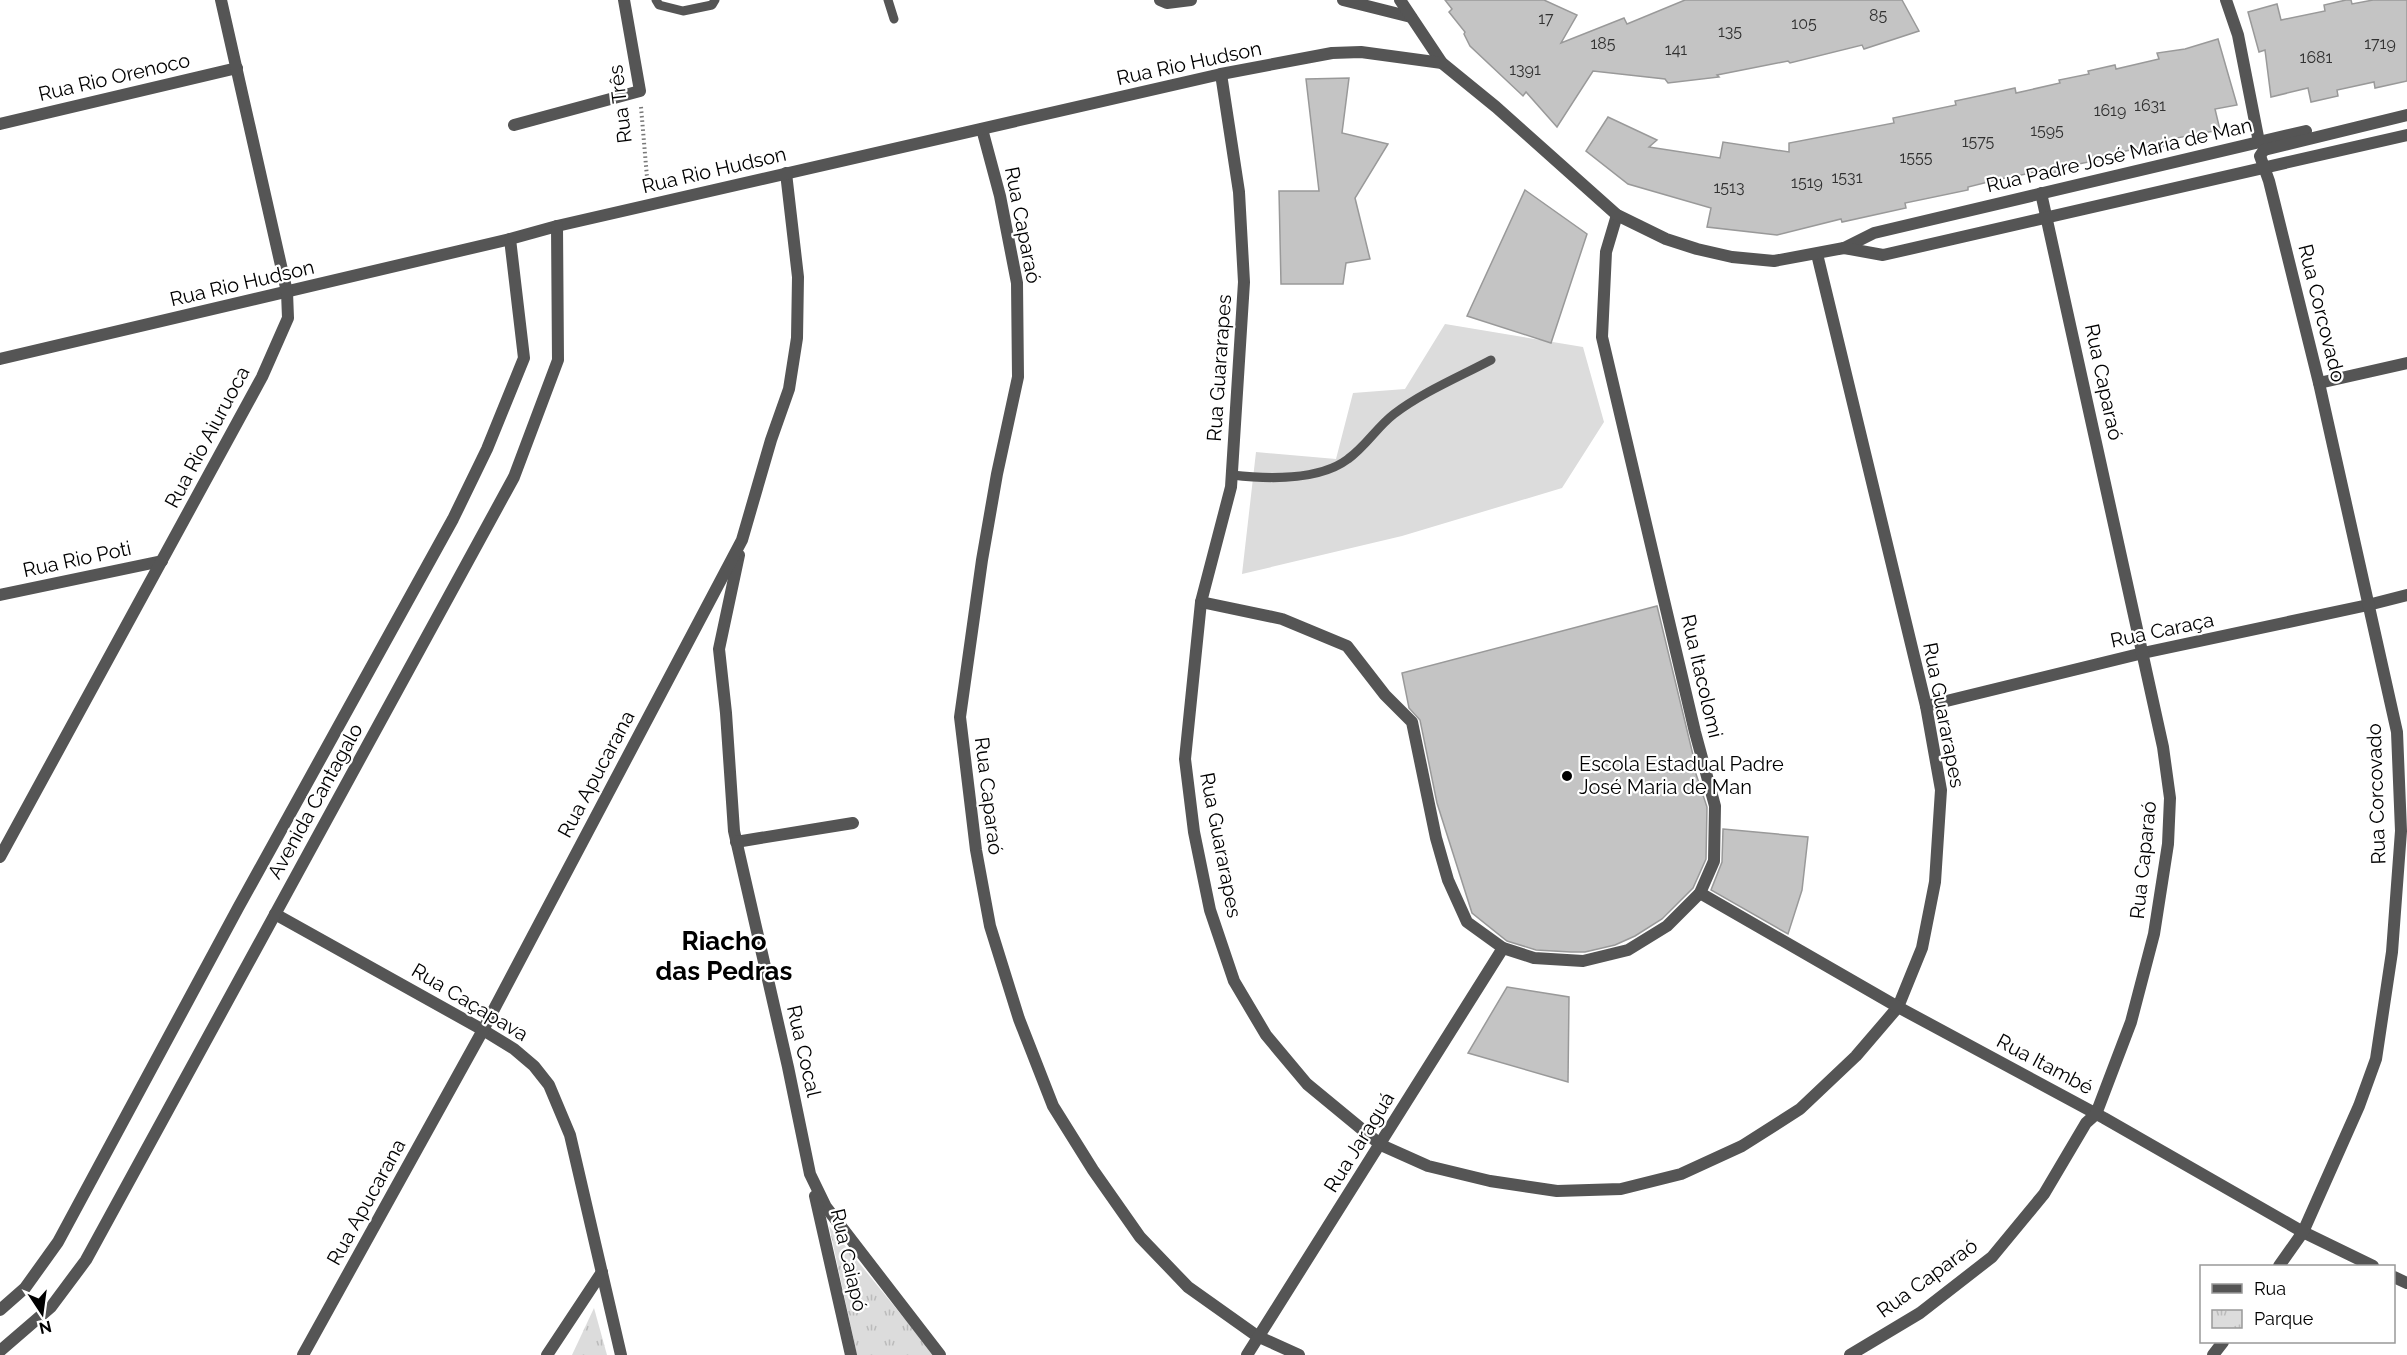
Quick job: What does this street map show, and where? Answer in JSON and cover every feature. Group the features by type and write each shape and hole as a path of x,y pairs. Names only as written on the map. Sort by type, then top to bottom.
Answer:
{"street":[{"name":"Rua Rio Aiuruoca","path":"0,857 262,377 288,318 287,292 221,0"},
{"name":"Rua Três","path":"624,0 640,92"},
{"path":"1160,0 1167,3 1191,0"},
{"path":"1343,0 1411,17"},
{"name":"Rua Padre José Maria de Man","path":"1400,0 1442,63 1496,107 1617,215 1666,239 1732,257 1774,261 1817,254 1844,248 1874,233 2407,108"},
{"path":"2226,0 2238,35 2259,142"},
{"name":"Rua Rio Hudson","path":"0,359 557,226 1221,74 1332,53 1361,52 1442,63"},
{"name":"Rua Rio Orenoco","path":"0,124 237,68"},
{"name":"Rua Guararapes","path":"1221,74 1239,192 1244,282 1231,488 1201,602 1185,759 1194,832 1210,910 1234,981 1266,1035 1307,1084 1381,1145 1428,1166 1490,1181 1557,1191 1621,1189 1681,1174 1742,1146 1800,1109 1856,1056 1898,1007 1922,948 1937,861 1941,790 1926,706 1817,254"},
{"path":"514,125 640,92"},
{"path":"2266,168 2261,163 2260,156 2264,150 2400,119 2407,115"},
{"name":"Rua Caparaó","path":"982,129 1000,196 1017,283 1018,377 997,474 982,560 960,717 976,850 990,926 1019,1019 1053,1106 1093,1170 1140,1237 1188,1287 1257,1336 1299,1355"},
{"name":"Rua Padre José Maria de Man","path":"1844,248 1882,255 2407,135"},
{"name":"Rua Corcovado","path":"2266,168 2319,383 2397,732 2401,831 2392,952 2376,1059 2359,1106 2303,1232 2280,1265"},
{"name":"Rua Apucarana","path":"303,1355 483,1030 742,540 771,440 789,389 797,338 798,277 786,173"},
{"name":"Rua Caparaó","path":"1850,1355 1920,1312 1992,1257 2044,1194 2086,1123 2096,1114 2134,1011 2154,934 2168,844 2170,798 2163,747 2041,193"},
{"name":"Rua Itacolomi","path":"1201,602 1282,619 1347,646 1385,695 1412,722 1436,838 1448,880 1467,922 1503,948 1534,958 1583,960 1628,950 1666,926 1700,893 1714,861 1715,806 1695,732 1602,337 1606,252 1617,215"},
{"name":"Avenida Cantagalo","path":"0,1351 51,1307 86,1260 514,477 558,360 557,226"},
{"name":"Avenida Cantagalo","path":"0,1310 25,1288 58,1242 238,908 447,529 487,449 524,358 510,239"},
{"path":"2319,383 2407,363"},
{"name":"Rua Cocal","path":"742,540 719,649 736,842 788,1067 810,1174 826,1207 940,1355"},
{"name":"Rua Rio Poti","path":"0,595 162,561"},
{"name":"Rua Caraça","path":"1926,706 2143,653 2407,595"},
{"path":"736,842 853,823"},
{"name":"Rua Itambé","path":"1700,893 1898,1007 2096,1114 2303,1232 2371,1265"},
{"name":"Rua Caçapava","path":"275,914 514,1049 534,1066 549,1085 570,1135 621,1355"},
{"name":"Rua Jaraguá","path":"1247,1355 1503,948"},
{"name":"Rua Caiapó","path":"810,1174 851,1355"},
{"path":"547,1355 602,1272"}],"lane":[{"path":"656,0 659,5 682,11 712,5 715,0"},
{"path":"888,0 894,19"},
{"path":"1232,475 1272,478 1301,475 1339,465 1349,459 1394,414 1491,360"}],"path":[{"name":"Rua Três","path":"640,92 649,205"}],"green space":[{"path":"1445,324 1583,347 1604,422 1562,488 1402,536 1242,574 1256,452 1336,459 1353,393 1405,389"},
{"path":"829,1226 934,1355 857,1355"},
{"path":"594,1308 607,1355 572,1355"}],"building":[{"path":"1445,0 1544,0 1577,15 1561,43 1624,18 1627,24 1685,0 1902,0 1919,31 1864,49 1862,45 1790,63 1788,61 1717,75 1719,77 1668,83 1665,79 1593,71 1557,127 1526,92 1523,96 1470,46 1465,32 1449,12 1452,9"},
{"path":"2351,0 2352,4 2373,0 2407,0 2407,81 2375,88 2374,82 2337,90 2338,96 2311,102 2308,88 2271,97 2265,50 2259,52 2248,12 2277,4 2281,20 2325,11 2324,5"},
{"path":"2218,39 2237,105 2215,109 2220,130 2171,139 2172,145 2145,150 2144,147 2103,156 2103,159 2069,166 2069,169 2043,175 2042,171 2000,179 1968,187 1968,190 1905,203 1906,208 1842,222 1841,219 1777,235 1707,227 1711,208 1628,184 1586,151 1608,117 1657,140 1649,147 1720,158 1723,142 1789,152 1789,143 1894,123 1893,118 1956,105 1955,101 2015,88 2016,93 2060,83 2059,80 2089,74 2088,71 2115,65 2116,69 2159,59 2157,53 2185,49"},
{"path":"1349,78 1342,133 1388,144 1355,198 1370,259 1346,263 1343,284 1281,284 1279,191 1319,191 1306,79"},
{"path":"1525,190 1587,234 1551,343 1467,316"},
{"path":"1657,606 1694,759 1693,765 1707,807 1706,859 1693,888 1662,919 1635,936 1615,945 1585,952 1571,952 1536,950 1507,941 1472,913 1437,803 1420,720 1409,708 1402,673"},
{"path":"1723,829 1808,837 1802,890 1788,934 1711,890 1722,862"},
{"path":"1507,987 1569,997 1568,1082 1468,1053"}],"place":[{"name":"Escola Estadual Padre José Maria de Man","path":"1567,776"}],"district":[{"name":"Riacho das Pedras","path":"724,956"}]}
